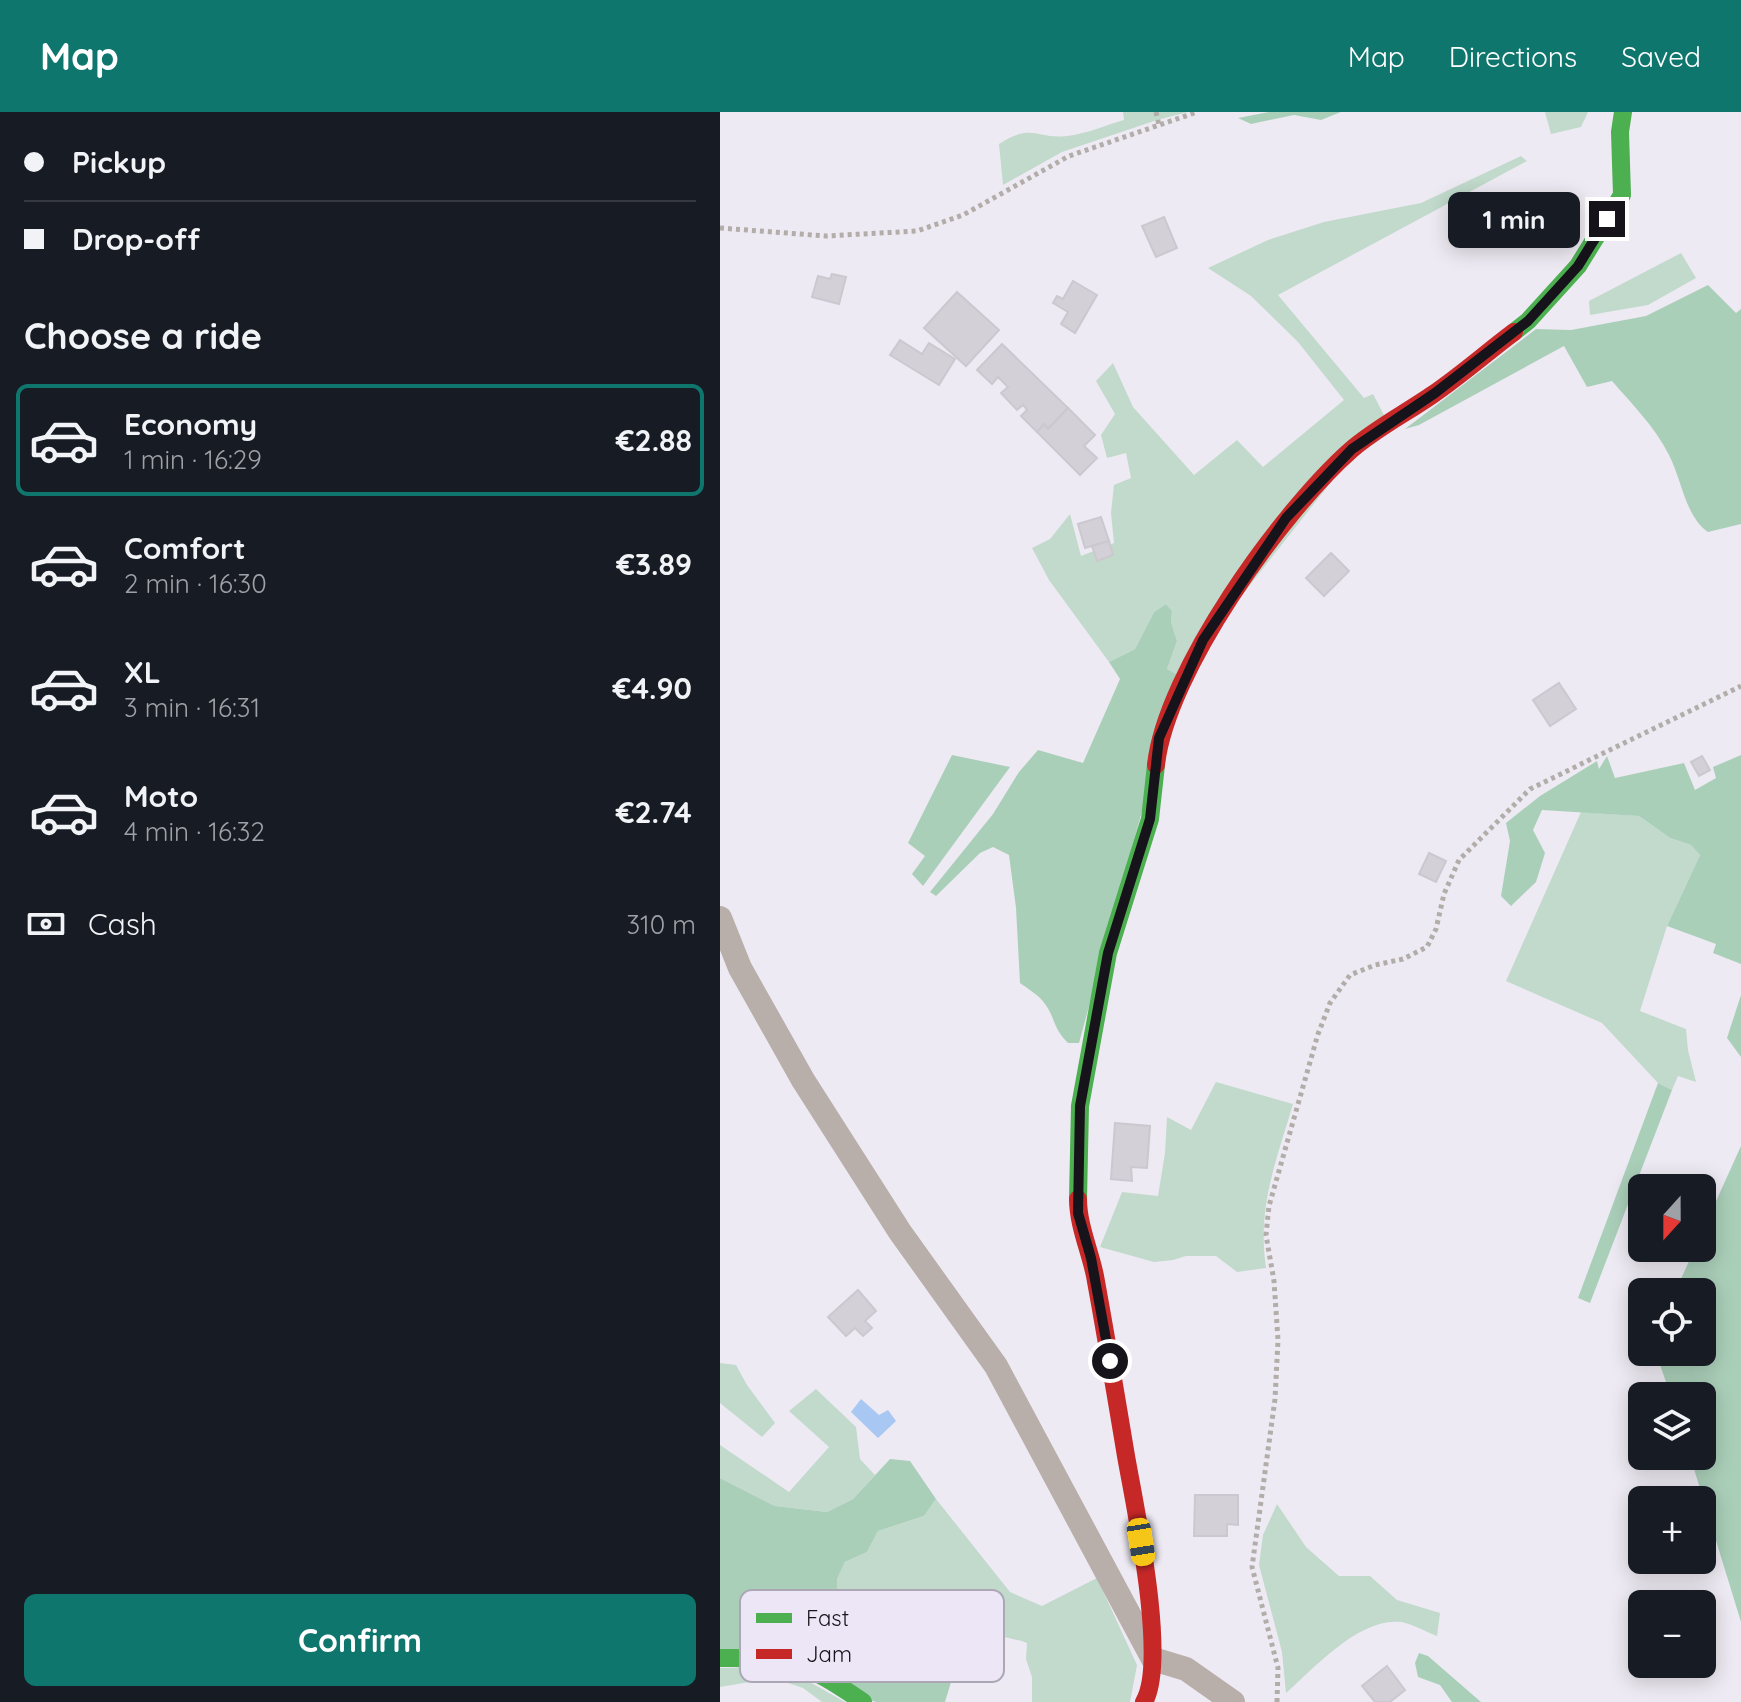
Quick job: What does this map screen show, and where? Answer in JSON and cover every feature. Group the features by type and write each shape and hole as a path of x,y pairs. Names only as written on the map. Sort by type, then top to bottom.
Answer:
{"street":[{"path":"1144,1702 1148,1695 1153,1659 1146,1573 1091,1258 1078,1213 1080,1106 1108,953 1150,819 1159,738 1203,640 1286,518 1352,449 1435,393 1528,321 1578,266 1622,195 1620,132 1623,112"},
{"path":"720,918 740,968 803,1080 900,1232 996,1366 1153,1659 1186,1669 1233,1702"},
{"path":"720,1658 740,1658"},
{"path":"833,1682 863,1702"}],"path":[{"path":"1156,112 1159,125"},
{"path":"720,228 826,236 917,231 963,215 1069,156 1197,112"},
{"path":"1277,1702 1278,1668 1252,1567 1270,1450 1278,1340 1274,1281 1266,1235 1269,1206 1318,1034 1330,1003 1350,975 1403,959 1427,947 1459,860 1530,789 1741,686"}],"green space":[{"path":"1123,112 1188,112 1062,152 1003,185 999,144 1019,134 1057,137 1081,133 1124,120"},
{"path":"1269,112 1341,112 1321,120 1294,115 1251,124 1238,118"},
{"path":"1545,112 1588,112 1581,127 1551,134"},
{"path":"1521,156 1527,161 1278,295 1364,398 1373,394 1384,415 1179,675 1167,669 1177,641 1171,622 1172,611 1166,604 1154,612 1135,649 1109,662 1049,580 1032,548 1050,539 1070,514 1081,556 1114,543 1111,513 1114,485 1131,478 1126,453 1107,458 1101,435 1115,414 1096,381 1113,363 1133,407 1194,475 1237,440 1263,467 1344,400 1298,342 1251,296 1208,268 1268,240 1324,222 1421,203"},
{"path":"1681,253 1696,278 1648,305 1590,315 1589,301"},
{"path":"1708,285 1736,313 1741,309 1741,524 1708,532 1700,525 1689,507 1669,455 1650,425 1612,381 1587,387 1564,346 1419,425 1405,429 1536,329 1571,330 1646,316"},
{"path":"1166,604 1172,611 1171,622 1177,641 1167,669 1179,675 1079,1043 1068,1043 1043,1001 1020,983 1016,908 1009,855 993,847 980,853 936,896 930,892 993,814 1019,772 1038,750 1083,763 1120,679 1109,662 1135,649 1154,612"},
{"path":"952,755 1010,767 923,886 912,874 925,856 908,843"},
{"path":"1741,755 1741,964 1713,953 1716,944 1667,926 1700,855 1691,845 1670,838 1639,816 1542,810 1533,830 1545,853 1536,882 1511,906 1501,896 1510,841 1506,823 1540,796 1597,761 1599,769 1607,756 1615,778 1684,763 1695,790 1716,778 1713,767"},
{"path":"1581,812 1639,816 1670,838 1691,845 1700,855 1667,926 1640,1011 1686,1029 1696,1082 1678,1076 1672,1090 1658,1083 1602,1023 1506,981"},
{"path":"1741,995 1741,1057 1727,1038"},
{"path":"1216,1082 1293,1104 1266,1205 1266,1268 1237,1272 1216,1256 1186,1256 1154,1262 1100,1247 1122,1192 1158,1196 1167,1117 1191,1130"},
{"path":"1658,1083 1672,1090 1640,1174 1628,1174 1628,1204 1590,1303 1578,1298"},
{"path":"1741,1146 1741,1622 1716,1541 1716,1486 1699,1486 1694,1470 1716,1470 1716,1382 1666,1382 1660,1366 1716,1366 1716,1278 1681,1278 1689,1262 1716,1262 1716,1201"},
{"path":"720,1363 736,1365 775,1423 762,1437 720,1403"},
{"path":"816,1389 856,1427 860,1459 875,1475 853,1499 827,1512 775,1506 720,1478 720,1445 789,1492 829,1447 789,1411"},
{"path":"890,1459 910,1461 936,1499 924,1516 878,1531 867,1552 845,1562 837,1579 837,1590 740,1590 740,1658 720,1651 720,1478 775,1506 827,1512 853,1499"},
{"path":"936,1499 1010,1592 1042,1606 1097,1578 1137,1665 1130,1702 1032,1702 1027,1643 1004,1638 1004,1590 837,1590 837,1579 845,1562 867,1552 878,1531 924,1516"},
{"path":"1277,1504 1306,1547 1339,1576 1370,1576 1397,1600 1440,1613 1437,1636 1401,1622 1370,1627 1339,1646 1286,1693 1282,1652 1259,1565 1263,1535"},
{"path":"1419,1653 1428,1656 1481,1702 1452,1702 1440,1685 1418,1677 1415,1663"},
{"path":"720,1668 740,1668 740,1682 749,1682 720,1687"},
{"path":"785,1682 810,1682 845,1702 822,1702 803,1688"},
{"path":"815,1682 951,1682 945,1702 876,1702"}],"water":[{"path":"861,1399 879,1415 888,1410 896,1421 878,1438 851,1412"}],"building":[{"path":"1164,217 1177,248 1156,257 1142,226"},
{"path":"832,274 846,277 839,304 812,297 818,276 830,279"},
{"path":"1073,281 1097,295 1075,333 1061,324 1068,312 1053,303 1057,296 1063,299"},
{"path":"957,292 999,330 966,366 924,328"},
{"path":"900,340 922,354 929,343 955,359 939,385 890,355"},
{"path":"1002,344 1068,408 1048,429 1044,424 1037,432 1021,416 1027,410 1023,405 1017,410 1001,393 1008,387 998,377 992,384 977,370"},
{"path":"1068,408 1095,435 1084,446 1097,458 1080,475 1037,432 1044,424 1048,429"},
{"path":"1101,517 1109,541 1085,548 1078,524"},
{"path":"1109,541 1113,555 1097,561 1092,546"},
{"path":"1331,553 1349,571 1324,596 1306,578"},
{"path":"1559,683 1576,709 1550,726 1533,700"},
{"path":"1702,756 1710,770 1699,776 1691,762"},
{"path":"1429,853 1446,861 1436,882 1419,874"},
{"path":"1115,1123 1150,1126 1147,1168 1131,1167 1132,1181 1111,1179"},
{"path":"858,1290 876,1311 865,1321 872,1328 863,1336 855,1328 846,1336 828,1317"},
{"path":"1195,1495 1238,1495 1238,1525 1227,1524 1227,1536 1194,1536"},
{"path":"1387,1666 1405,1690 1390,1702 1375,1702 1362,1686"}],"traffic: fast":[{"path":"1514,332 1578,266 1622,195 1620,132 1623,112"},
{"path":"1078,1199 1080,1106 1108,953 1150,819 1156,765"},
{"path":"720,1658 740,1658"},
{"path":"832,1682 863,1702"}],"traffic: jam":[{"path":"1156,765 1164,727 1204,641 1261,552 1292,512 1360,442 1442,388 1514,332"},
{"path":"1078,1199 1099,1298 1147,1583 1153,1653 1144,1702"}],"route":[{"path":"1110,1361 1091,1258 1078,1213 1080,1106 1108,953 1150,819 1159,738 1203,640 1286,518 1352,449 1435,393 1528,321 1578,266 1607,219"}]}
